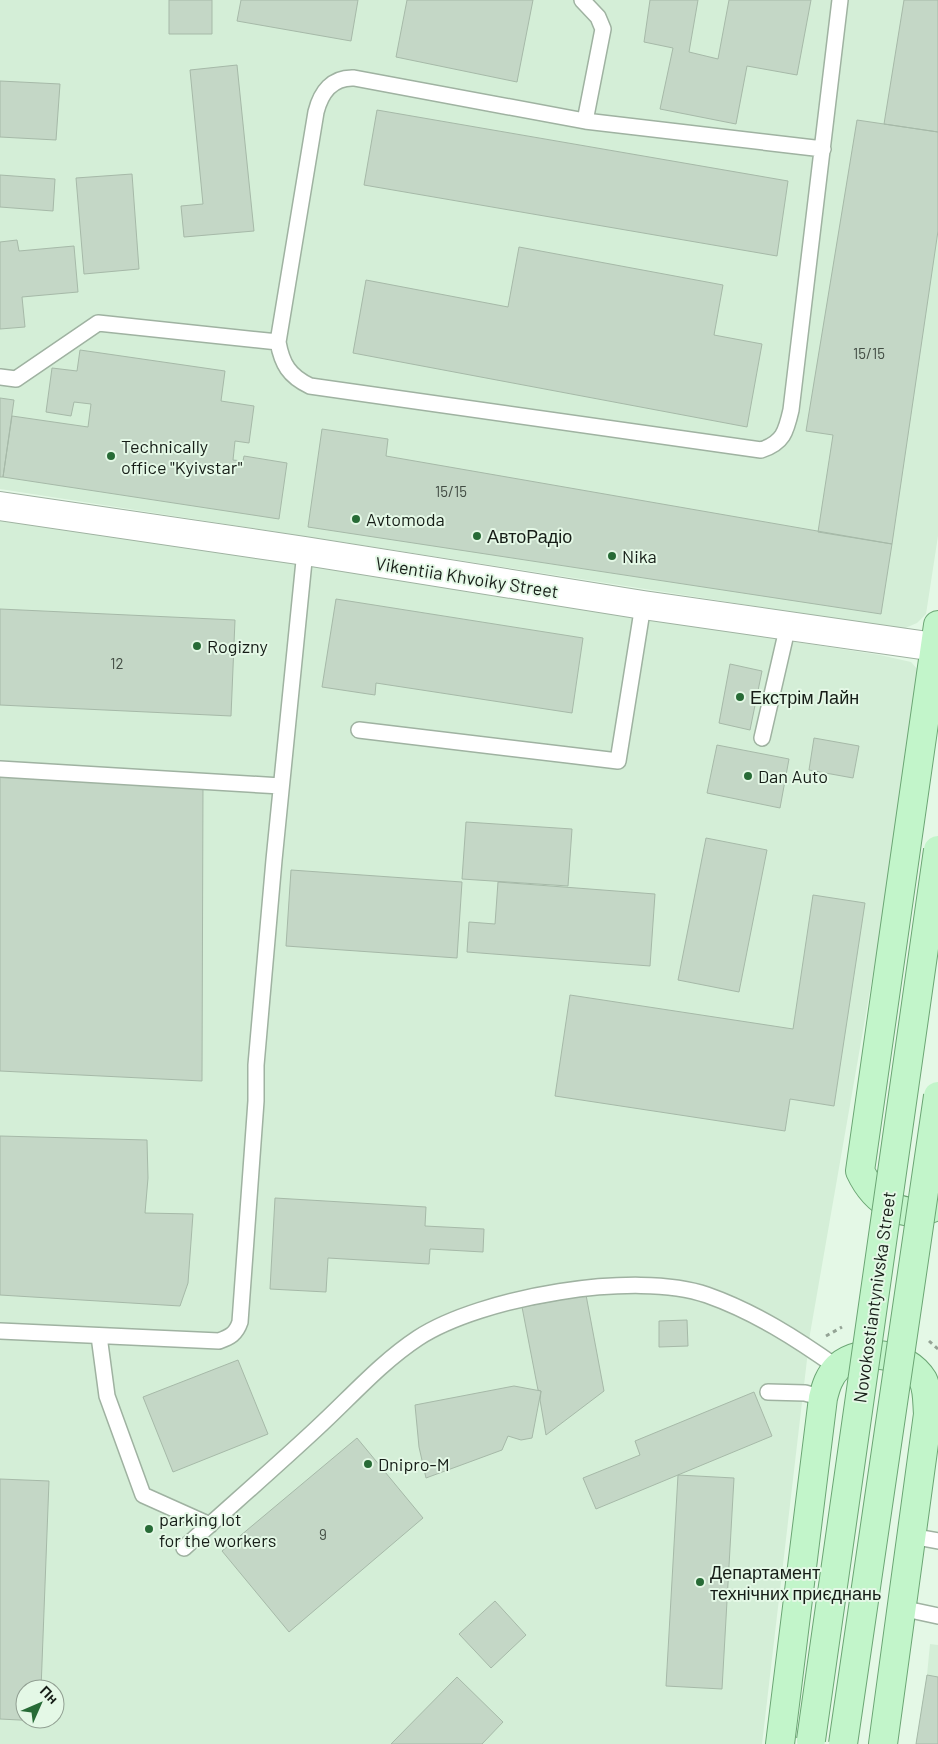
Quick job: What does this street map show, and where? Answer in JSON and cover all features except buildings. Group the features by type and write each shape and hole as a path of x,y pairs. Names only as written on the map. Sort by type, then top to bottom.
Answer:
{"main road":[{"path":"936,636 860,1171 866,1185 891,1208 917,1211 938,1205"},
{"name":"Novokostiantynivska Street","path":"811,1742 938,850"},
{"name":"Novokostiantynivska Street","path":"843,1744 938,1096"},
{"path":"780,1744 823,1398 828,1380 838,1368 848,1361 874,1355 897,1358 910,1365 923,1381 928,1414 883,1744"}],"street":[{"name":"Vikentiia Khvoiky Street","path":"0,506 305,551 643,605 788,624 936,636"}],"lane":[{"path":"582,0 598,18 603,29 585,121"},
{"path":"822,149 585,121 354,78 340,79 333,82 322,93 316,112 278,342 282,360 289,373 296,380 310,386 761,450 774,446 787,428 791,410 840,0"},
{"path":"0,376 16,378 98,323 278,342"},
{"path":"0,1331 219,1342 231,1336 237,1330 240,1322 256,1110 256,1065 305,551"},
{"path":"359,730 618,762 643,605"},
{"path":"762,738 788,624"},
{"path":"0,769 282,786"},
{"path":"184,1548 401,1350 449,1321 494,1306 609,1286 653,1286 683,1289 729,1304 784,1330 838,1368"},
{"path":"98,1336 107,1396 143,1495 210,1525"},
{"path":"768,1392 805,1393 823,1398"},
{"path":"911,1536 938,1540"},
{"path":"901,1608 938,1616"}],"shaded area":[{"path":"0,0 938,0 938,536 926,614 917,623 903,629 0,489"},
{"path":"0,518 880,655 911,662 919,671 924,681 810,1334 762,1744 0,1744"},
{"path":"930,1644 938,1645 938,1744 916,1744 927,1675"}],"place":[{"name":"Technically office \"Kyivstar\"","path":"111,456"},
{"name":"Avtomoda","path":"356,519"},
{"name":"АвтоРадіо","path":"477,536"},
{"name":"Nika","path":"612,556"},
{"name":"Rogizny","path":"197,646"},
{"name":"Екстрім Лайн","path":"740,697"},
{"name":"Dan Auto","path":"748,776"},
{"name":"Dnipro-M","path":"368,1464"},
{"name":"parking lot for the workers","path":"149,1529"},
{"name":"Департамент технічних приєднань","path":"700,1582"}]}
